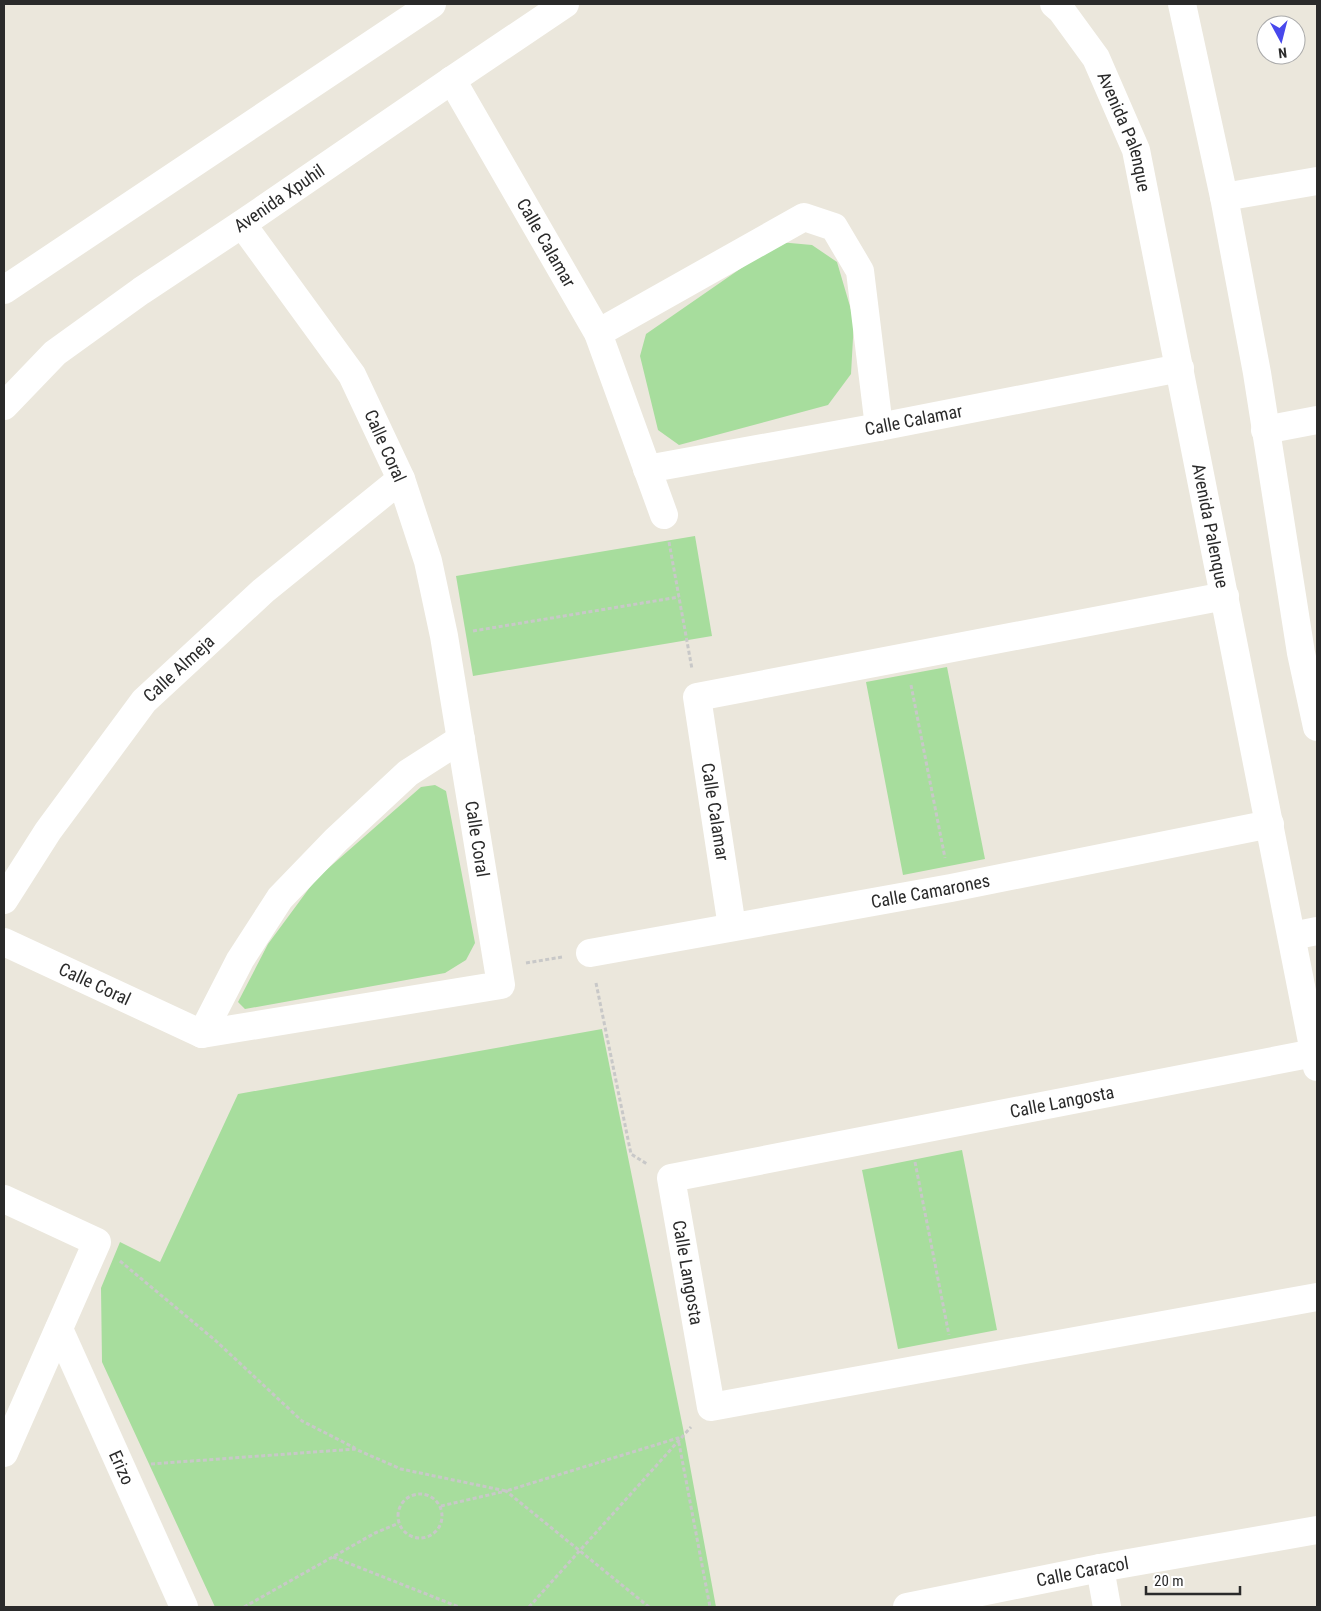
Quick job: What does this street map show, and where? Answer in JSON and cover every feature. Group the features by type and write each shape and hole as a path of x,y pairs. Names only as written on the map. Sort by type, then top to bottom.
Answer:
{"street":[{"path":"4,290 432,4"},
{"name":"Avenida Xpuhil","path":"4,406 55,353 141,291 565,4"},
{"name":"Avenida Palenque","path":"1054,4 1061,10 1096,58 1136,150 1270,824 1305,933 1316,1060"},
{"path":"1182,4 1224,197 1257,373 1265,430 1309,651 1317,727"},
{"name":"Calle Calamar","path":"452,80 598,333 664,515"},
{"path":"1224,197 1317,182"},
{"path":"598,333 804,217 834,227 860,271 879,428"},
{"name":"Calle Coral","path":"4,942 202,1034 501,985 444,636 428,561 401,479 352,374 242,224"},
{"name":"Calle Calamar","path":"647,469 879,428 1180,368"},
{"path":"1265,430 1317,420"},
{"name":"Calle Almeja","path":"4,900 48,831 144,700 263,591 401,479"},
{"path":"697,697 1225,596"},
{"name":"Calle Calamar","path":"697,697 732,927"},
{"path":"202,1034 240,960 280,898 336,840 408,773 461,739"},
{"name":"Calle Camarones","path":"590,953 951,888 1270,824"},
{"name":"Calle Langosta","path":"711,1407 671,1178 910,1132 1316,1060"},
{"path":"4,1199 97,1242 4,1453"},
{"path":"711,1407 1317,1297"},
{"name":"Erizo","path":"59,1329 184,1607"},
{"name":"Calle Caracol","path":"907,1607 1100,1568 1317,1530"},
{"path":"1100,1568 1107,1607"}],"path":[{"path":"664,515 697,697"},
{"path":"444,636 679,597"},
{"path":"906,658 951,888"},
{"path":"498,967 590,953 631,1154 671,1178"},
{"path":"910,1132 954,1362"},
{"path":"97,1242 216,1341 302,1421 401,1469 506,1491 649,1607"},
{"path":"529,1607 678,1438 711,1407"},
{"path":"441,1506 506,1491 678,1438"},
{"path":"678,1438 710,1607"},
{"path":"120,1466 355,1448"},
{"path":"423,1493 434,1498 441,1506 443,1518 438,1529 429,1537 417,1538 406,1533 399,1523 398,1512 403,1502 412,1495 423,1493"},
{"path":"244,1607 374,1533 399,1523"},
{"path":"333,1557 459,1607"}],"green space":[{"path":"779,242 812,245 837,262 854,320 851,374 828,405 679,445 658,430 640,356 646,334"},
{"path":"695,536 712,636 473,676 456,576"},
{"path":"947,667 985,859 903,875 866,682"},
{"path":"435,785 446,791 475,943 466,960 445,973 245,1009 238,1002 268,944 316,879 421,787"},
{"path":"602,1029 683,1428 716,1607 215,1607 102,1362 101,1288 120,1242 160,1262 238,1094"},
{"path":"962,1150 997,1330 898,1349 862,1170"}]}
